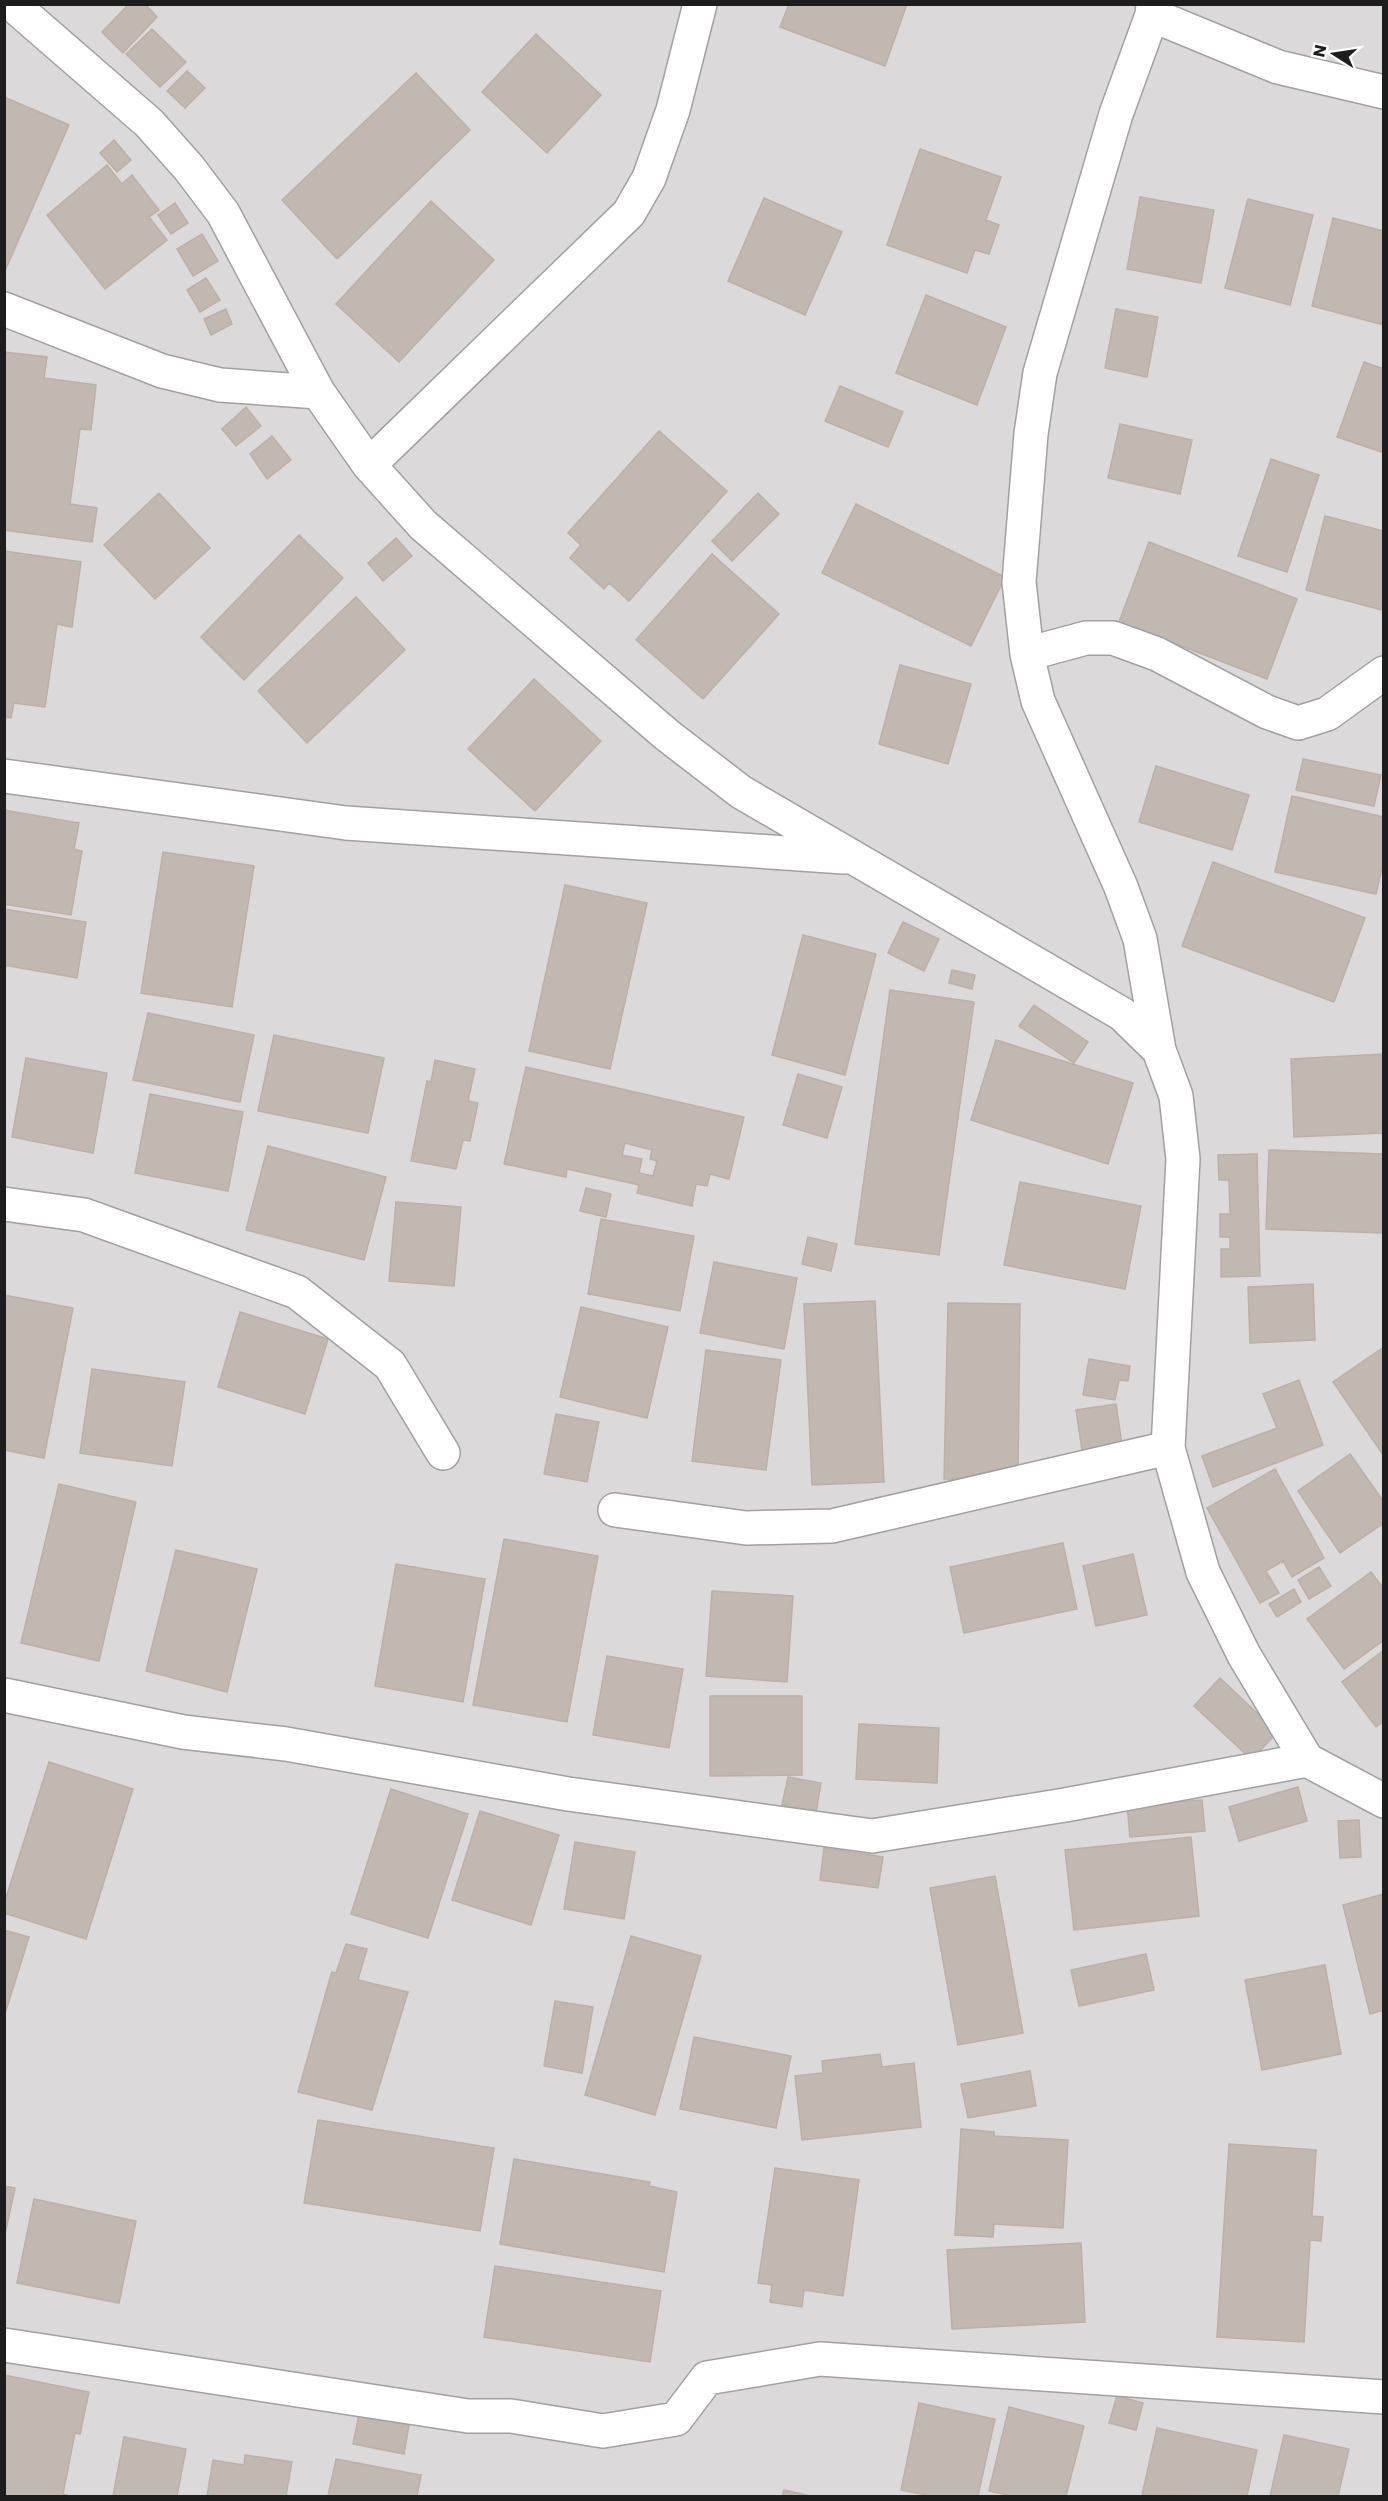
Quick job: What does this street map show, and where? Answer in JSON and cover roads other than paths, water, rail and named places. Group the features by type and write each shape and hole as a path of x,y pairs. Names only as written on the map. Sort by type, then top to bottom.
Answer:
{"street":[{"path":"12,4 149,123 189,168 223,213 318,392 369,465 423,525 667,735 741,792 1122,1014 1159,1050"},
{"path":"369,465 628,213 650,178 673,110 697,6"},
{"path":"1383,92 1278,67 1152,10 1116,114 1040,373 1031,434 1019,582 1027,654 1038,701 1121,887 1140,939 1159,1050 1176,1096 1183,1159 1168,1448 1203,1572 1244,1655 1306,1760 1383,1801"},
{"path":"4,309 162,371 220,385 318,392"},
{"path":"1027,654 1086,638 1113,638 1157,654 1267,712 1298,723 1327,714 1383,673"},
{"path":"4,776 346,823 852,858"},
{"path":"4,1204 84,1215 297,1292 390,1365 443,1453"},
{"path":"615,1510 746,1528 832,1526 1168,1448"},
{"path":"4,1695 183,1732 286,1744 568,1794 872,1836 1065,1805 1306,1760"},
{"path":"4,2345 468,2416 511,2416 603,2431 676,2419 707,2378 820,2359 1383,2397"}]}
